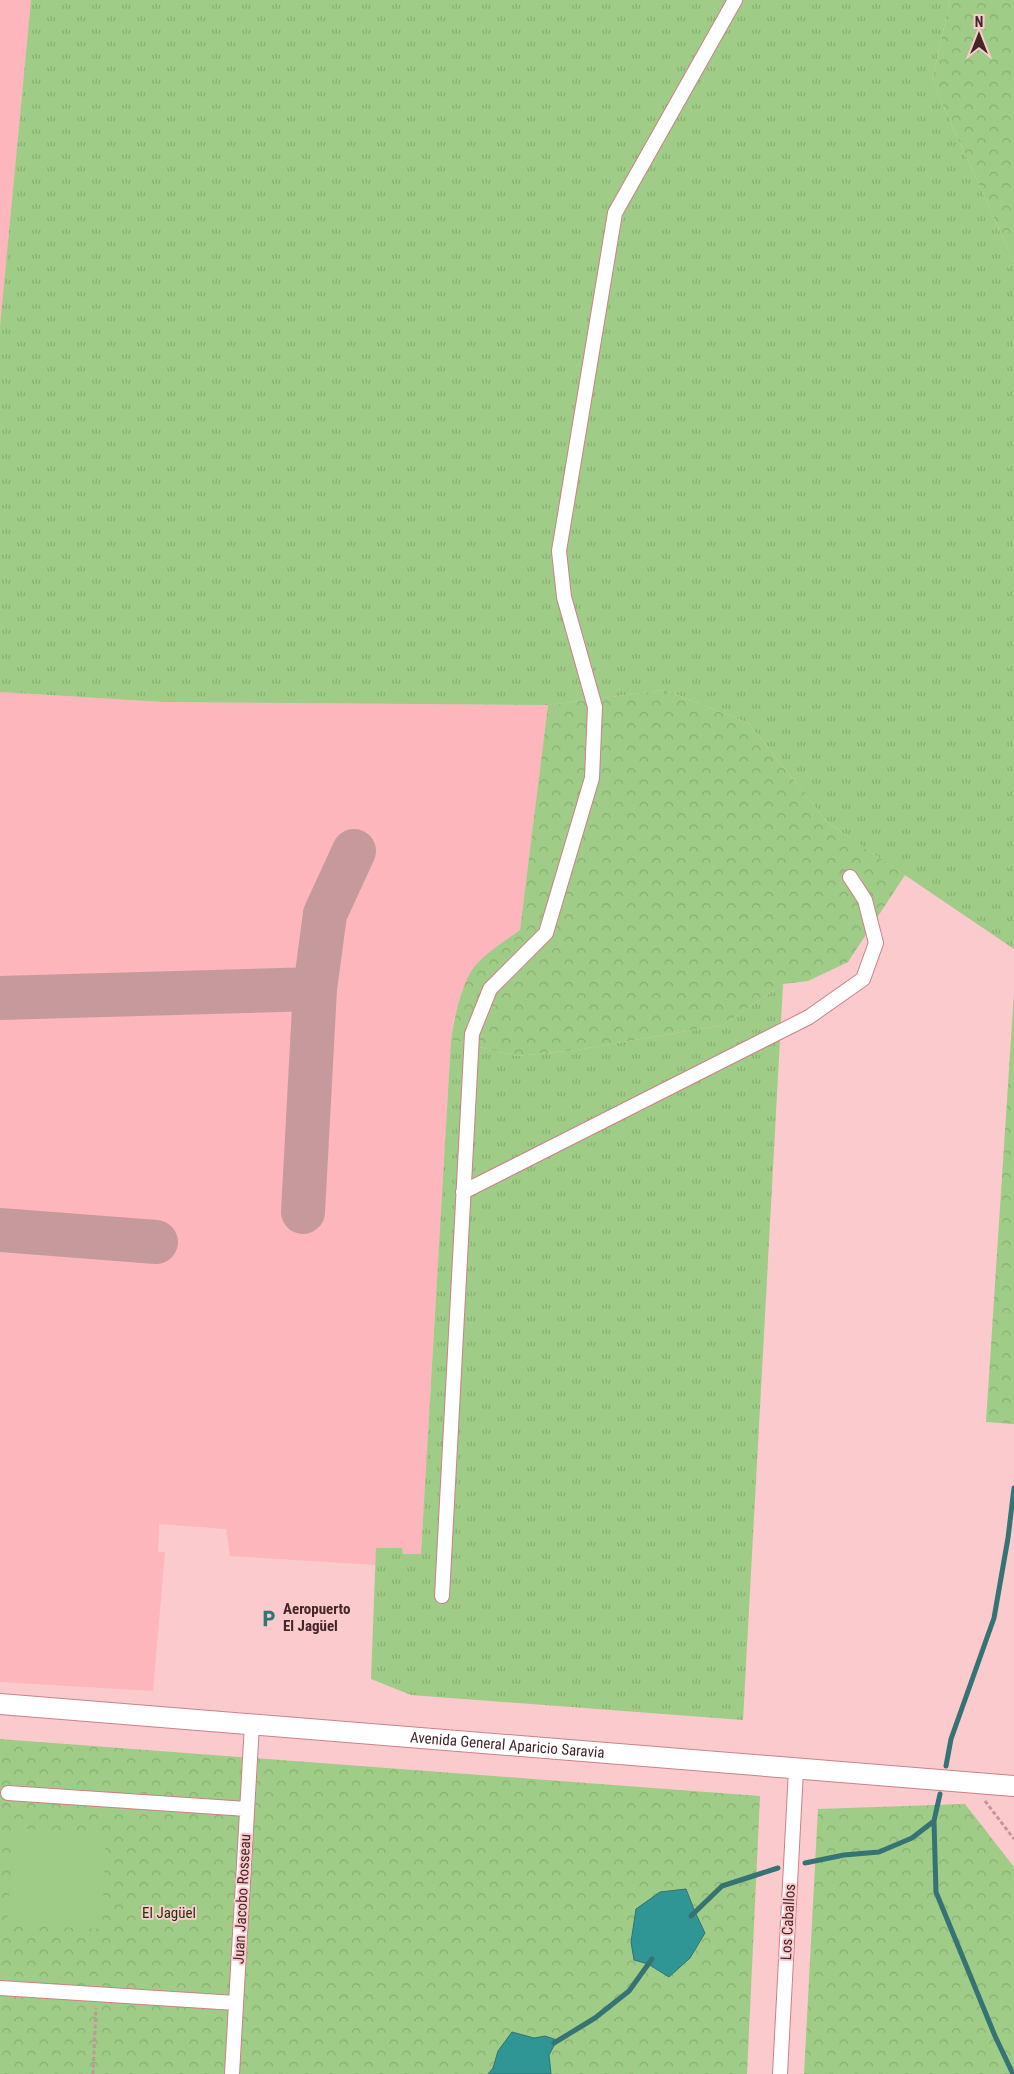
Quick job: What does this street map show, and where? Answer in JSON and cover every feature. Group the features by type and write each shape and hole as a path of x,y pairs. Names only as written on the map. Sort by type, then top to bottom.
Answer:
{"main road":[{"name":"Avenida General Aparicio Saravia","path":"0,1704 796,1770 1014,1786"}],"street":[{"path":"442,1596 472,1034 490,989 546,933 592,778 595,707 564,597 559,552 615,214 735,0"},
{"path":"463,1192 809,1017 863,978 876,943 865,900 850,877"},
{"name":"Juan Jacobo Rosseau","path":"232,2074 252,1724"},
{"name":"Los Caballos","path":"780,2074 796,1770"},
{"path":"8,1793 247,1809"},
{"path":"0,1988 236,2003"}],"path":[{"path":"971,1782 1014,1839"},
{"path":"93,2074 97,1994"}],"shaded area":[{"path":"0,0 31,0 0,326"},
{"path":"0,692 163,702 548,705 520,930 485,957 454,1018 451,1040 421,1555 402,1554 402,1548 376,1549 376,1565 230,1556 226,1529 159,1524 158,1552 165,1552 153,1691 0,1682"}],"green space":[{"path":"31,0 950,0 932,81 1014,262 1014,949 828,823 748,723 665,690 548,705 163,702 0,692 0,326"},
{"path":"950,0 1014,0 1014,262 932,81"},
{"path":"665,690 748,723 828,823 905,875 848,962 808,981 783,984 723,1025 576,1050 516,1056 451,1040 458,1006 470,973 486,955 520,930 548,705"},
{"path":"783,984 743,1720 411,1695 371,1679 376,1548 402,1548 403,1554 421,1554 451,1040 516,1056 576,1050 723,1025"},
{"path":"1014,993 1014,1424 986,1422"},
{"name":"El Jagüel","path":"0,1739 760,1796 747,2074 0,2074"},
{"path":"965,1804 1014,1867 1014,2074 804,2074 818,1809"},
{"path":"14,1828 106,1833 102,1929 7,1925"}],"water":[{"path":"686,1889 705,1933 690,1958 669,1977 648,1964 634,1960 631,1942 636,1909 660,1892"},
{"path":"512,2032 534,2038 545,2036 557,2040 549,2055 551,2074 488,2074 493,2068 498,2051"}],"waterway":[{"path":"946,1766 951,1739 994,1618 1008,1538 1014,1488"},
{"path":"940,1794 934,1821 936,1892 995,2036 1013,2074"},
{"path":"805,1863 844,1855 879,1852 912,1838 934,1821"},
{"path":"691,1916 722,1886 778,1868"},
{"path":"554,2043 595,2018 629,1991 652,1959"}],"taxiway":[{"path":"303,1212 315,989 325,914 354,851"},
{"path":"0,998 315,989"},
{"path":"0,1230 156,1242"}],"place":[{"name":"Aeropuerto El Jagüel","path":"269,1618"}]}
